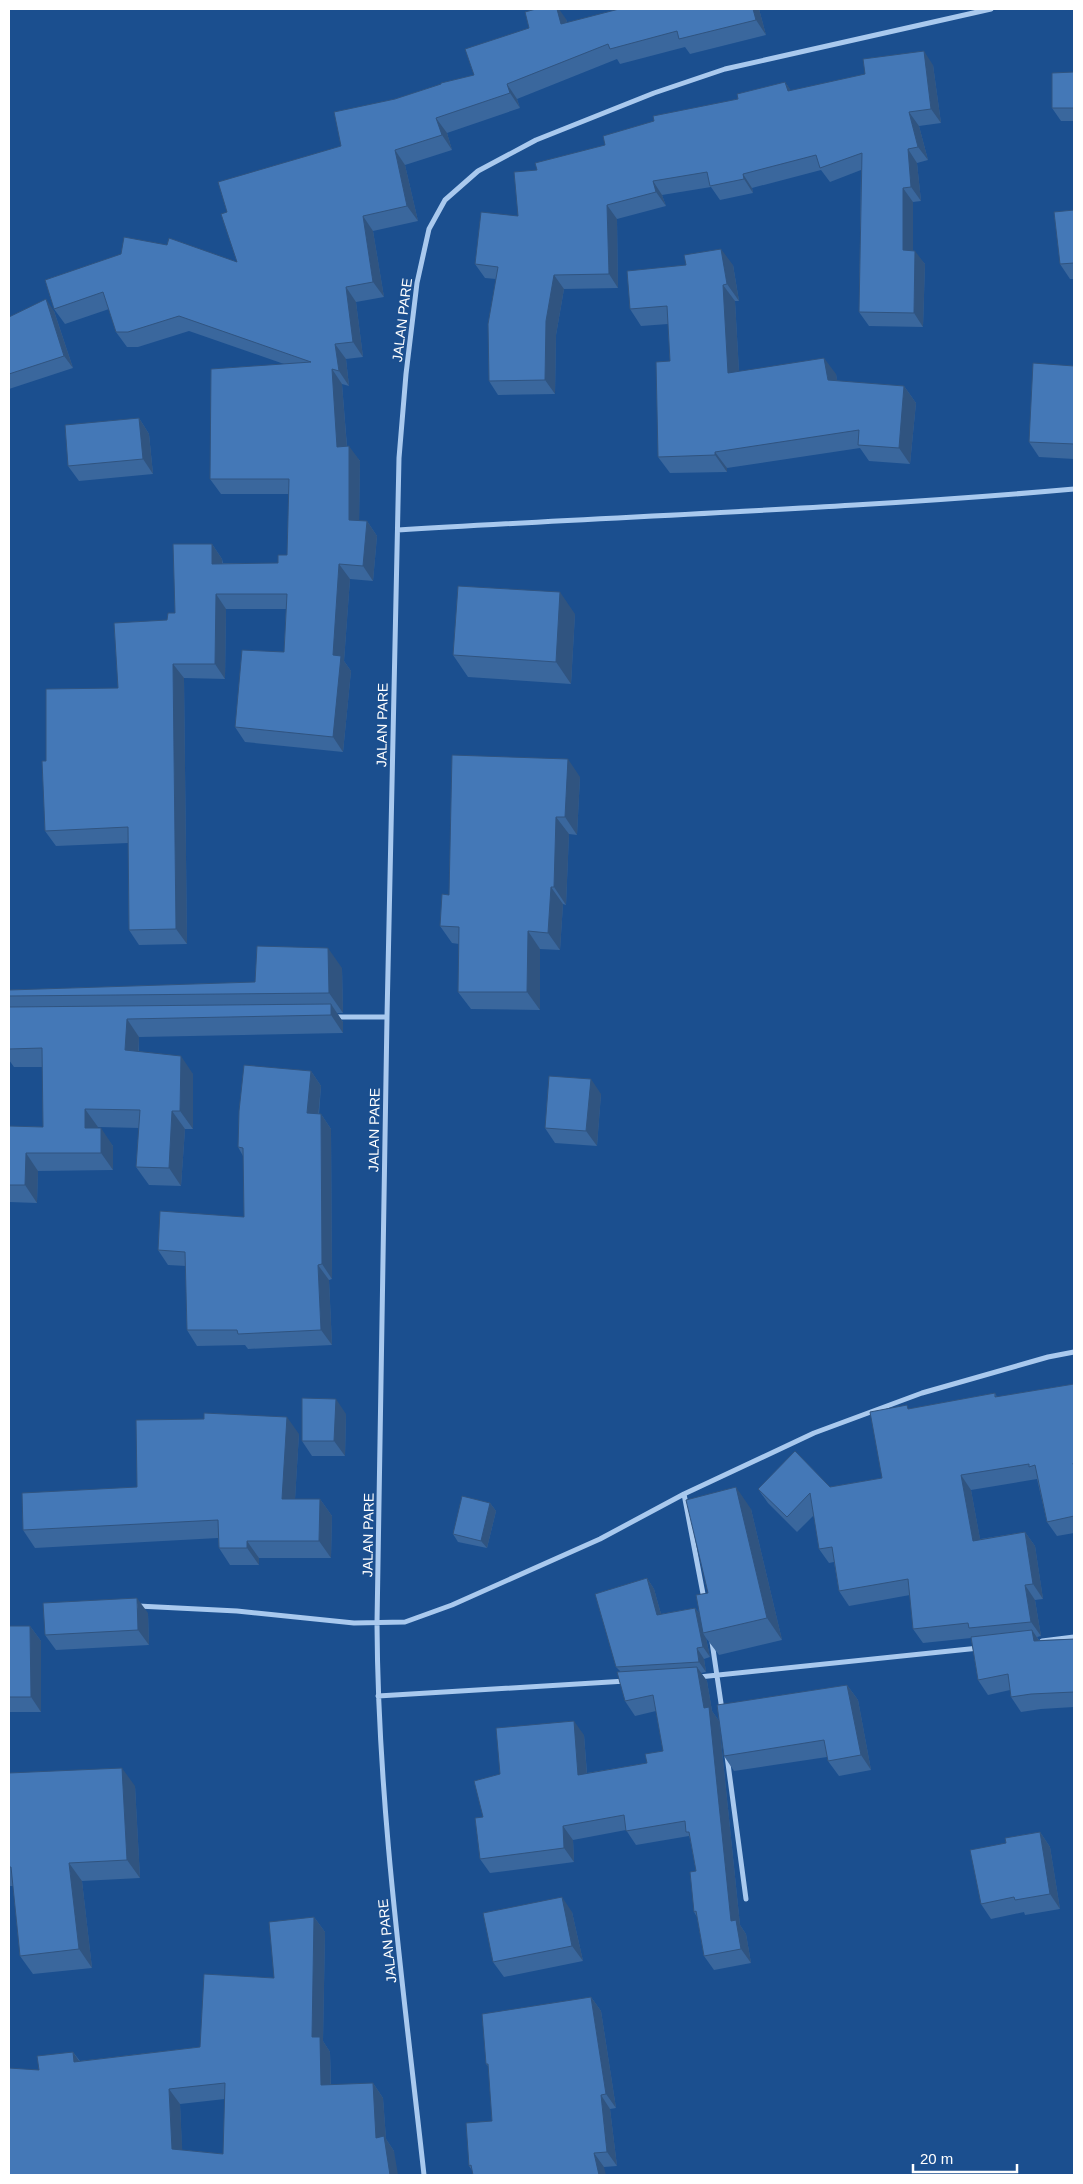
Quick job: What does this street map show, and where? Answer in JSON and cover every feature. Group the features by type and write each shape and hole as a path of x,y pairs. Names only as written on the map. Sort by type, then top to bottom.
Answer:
{"street":[{"name":"JALAN PARE","path":"424,2175 396,1926 378,1696 378,1624 387,1016 399,458 406,374 417,283 429,229 445,200 478,170 536,140 654,93 725,69 991,9"},
{"path":"398,530 612,517 783,510 1074,489"},
{"path":"330,1017 387,1016"},
{"path":"132,1606 238,1611 378,1624 405,1622 452,1605 600,1539 684,1494 814,1433 922,1393 1048,1357 1074,1352"},
{"path":"684,1494 705,1604"},
{"path":"710,1632 718,1676 722,1714"},
{"path":"1035,1642 1074,1637"},
{"path":"689,1678 986,1647"},
{"path":"378,1696 631,1681"},
{"path":"726,1752 746,1899"}],"building":[{"path":"536,9 557,9 561,24 619,9 753,9 756,20 679,39 677,31 610,49 608,44 507,84 510,93 436,118 442,135 395,150 407,206 363,216 373,282 346,287 353,342 335,344 339,371 332,369 337,447 349,446 349,520 367,521 363,566 339,564 333,655 341,656 333,737 235,727 242,650 284,652 287,594 216,594 215,664 173,664 176,929 129,930 128,827 45,831 42,761 46,761 46,689 118,688 114,623 167,620 168,613 175,613 173,544 212,544 212,564 278,563 278,555 287,555 289,479 210,479 211,369 311,362 179,316 128,332 116,332 103,292 54,309 45,280 121,254 124,237 167,245 169,238 237,262 221,214 227,212 218,182 341,146 334,112 395,99 441,83 474,75 465,49 529,28 525,12"},
{"path":"924,51 931,109 909,112 918,147 908,149 911,187 903,188 903,250 915,251 914,313 859,312 862,153 820,168 816,155 743,174 744,179 710,186 707,172 653,181 656,192 607,205 609,274 554,275 546,321 545,380 489,381 488,324 498,267 475,264 481,212 518,216 514,172 537,170 535,163 605,145 603,136 654,121 653,116 738,99 737,94 785,82 788,91 865,74 863,59"},
{"path":"1074,72 1074,108 1052,108 1052,73"},
{"path":"1074,210 1074,263 1060,264 1054,212"},
{"path":"721,249 727,284 723,285 728,373 824,358 828,380 904,386 899,448 858,445 859,430 715,452 715,455 658,457 656,362 670,361 667,306 630,309 627,271 686,265 684,255"},
{"path":"46,299 64,356 9,374 9,317"},
{"path":"1033,363 1074,366 1074,444 1029,442"},
{"path":"139,418 143,459 68,466 65,425"},
{"path":"458,586 560,592 556,662 453,655"},
{"path":"452,755 568,759 565,817 556,817 554,887 551,887 548,933 528,931 527,992 458,992 459,927 440,926 442,894 449,895"},
{"path":"257,946 328,948 329,993 9,996 9,990 255,982"},
{"path":"331,1004 331,1015 127,1019 125,1050 181,1056 180,1111 172,1111 169,1168 136,1167 140,1110 85,1109 85,1128 101,1128 101,1153 26,1153 25,1185 9,1185 9,1126 43,1127 42,1048 9,1049 9,1007"},
{"path":"244,1065 311,1071 307,1113 321,1114 322,1264 318,1265 321,1330 238,1334 237,1330 187,1330 185,1252 158,1250 160,1211 244,1217 243,1148 238,1147 239,1111"},
{"path":"549,1076 591,1079 586,1131 545,1128"},
{"path":"1074,1384 1074,1516 1047,1522 1035,1465 1029,1467 1029,1464 961,1475 973,1541 1025,1532 1033,1584 1025,1585 1031,1622 969,1628 968,1623 913,1629 908,1579 839,1591 832,1547 819,1549 810,1493 787,1517 758,1489 795,1451 830,1487 882,1478 870,1412 907,1405 908,1409 995,1393 995,1397"},
{"path":"302,1398 336,1399 334,1441 302,1441"},
{"path":"204,1413 287,1417 282,1499 320,1499 319,1541 247,1541 247,1548 219,1548 218,1520 23,1530 22,1493 137,1487 136,1420 204,1419"},
{"path":"736,1487 767,1618 703,1633 696,1595 708,1593 686,1500"},
{"path":"462,1496 490,1503 481,1541 453,1534"},
{"path":"647,1578 657,1615 695,1608 703,1647 697,1648 699,1662 616,1667 595,1594"},
{"path":"137,1598 138,1630 45,1635 43,1603"},
{"path":"9,1626 30,1626 31,1697 9,1697"},
{"path":"1032,1630 1034,1641 1074,1639 1074,1692 1011,1697 1008,1674 978,1680 971,1637"},
{"path":"697,1667 704,1708 709,1707 731,1921 736,1920 741,1949 704,1956 696,1911 694,1912 690,1872 696,1871 689,1832 686,1832 685,1821 626,1831 624,1815 563,1826 564,1848 480,1859 475,1818 483,1817 474,1781 500,1774 496,1728 574,1721 578,1775 647,1763 645,1754 663,1751 653,1695 625,1701 617,1672"},
{"path":"847,1685 861,1755 828,1761 824,1740 724,1756 717,1705"},
{"path":"122,1768 127,1860 69,1863 79,1949 20,1956 11,1867 9,1867 9,1773"},
{"path":"1040,1832 1050,1894 1015,1900 1014,1897 981,1904 970,1850 1006,1843 1005,1838"},
{"path":"562,1897 572,1946 493,1962 483,1913"},
{"path":"314,1917 312,2037 320,2037 321,2085 373,2083 376,2138 384,2136 390,2175 9,2175 9,2068 39,2070 37,2056 73,2052 74,2062 200,2047 204,1974 274,1978 269,1922","holes":["225,2083 223,2154 172,2149 169,2089"]},
{"path":"591,1997 606,2094 601,2095 607,2152 594,2153 599,2175 473,2175 471,2165 469,2166 466,2123 492,2121 482,2014"}]}
